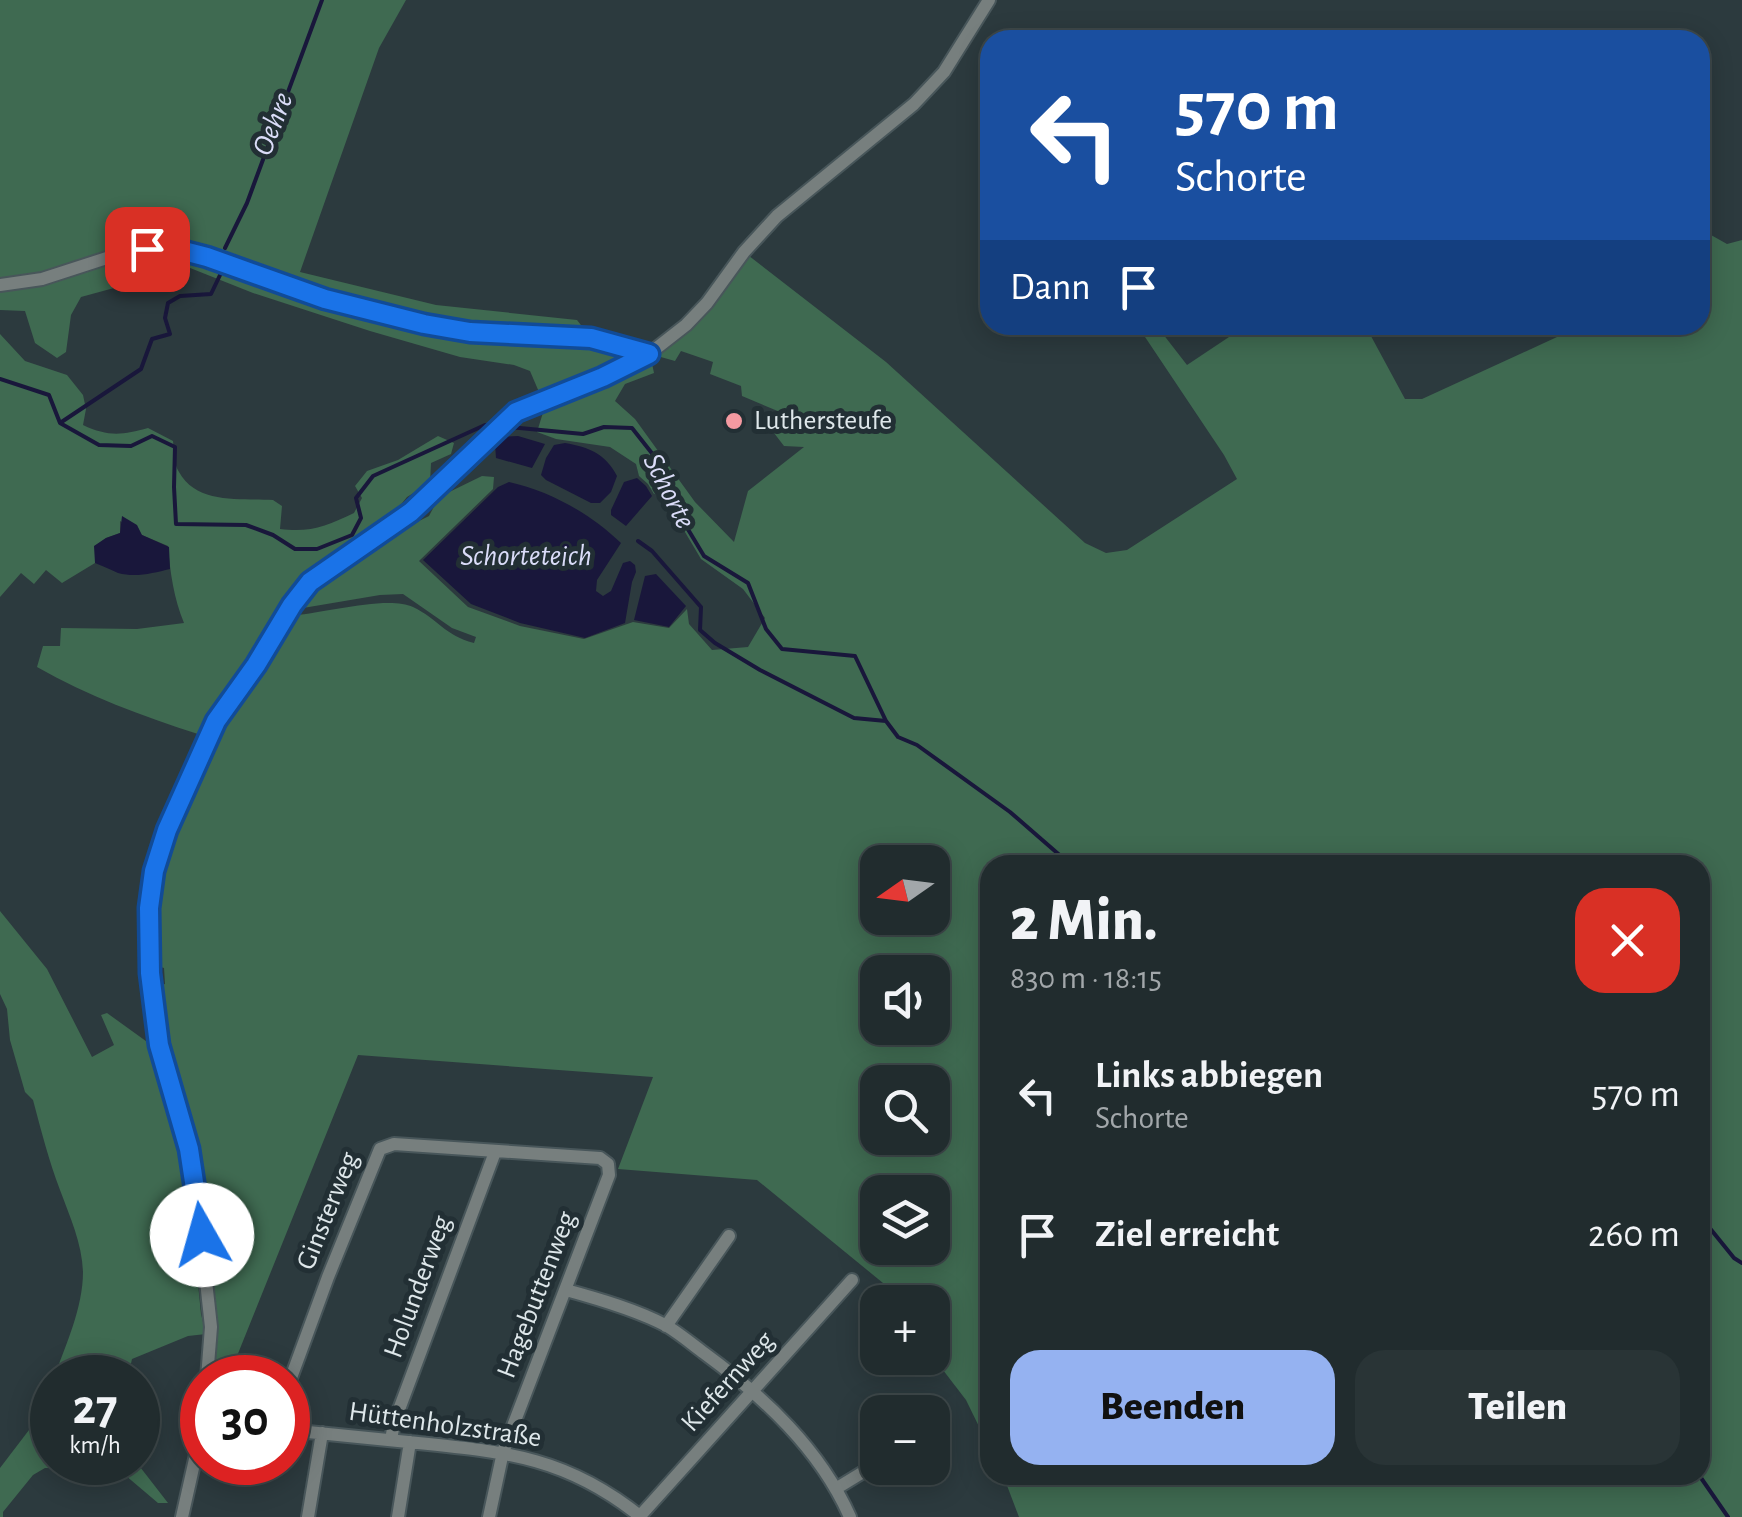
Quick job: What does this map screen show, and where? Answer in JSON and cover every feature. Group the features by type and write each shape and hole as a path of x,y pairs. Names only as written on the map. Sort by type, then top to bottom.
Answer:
{"street":[{"path":"209,1355 211,1327 194,1172 159,1045 150,973 149,908 154,871 167,830 216,721 310,582 411,512 516,412 649,354 686,325 778,216 914,104 944,72 989,0"},
{"path":"0,285 42,279 116,255 147,249 180,250 386,316 470,332 591,338 649,354"},
{"name":"Ginsterweg","path":"300,1355 380,1149 394,1144 600,1158"},
{"name":"Holunderweg","path":"391,1440 495,1152"},
{"name":"Hagebuttenweg","path":"488,1517 502,1452 609,1175 608,1164 600,1158"},
{"path":"666,1326 729,1236"},
{"name":"Kiefernweg","path":"640,1516 852,1280"},
{"path":"566,1290 666,1326 754,1391 796,1435 837,1488 850,1517"},
{"name":"Hüttenholzstraße","path":"310,1432 502,1452 535,1459 578,1475 640,1516"},
{"path":"308,1517 322,1433"},
{"path":"398,1517 410,1442"},
{"path":"837,1488 860,1473"},
{"path":"182,1517 189,1485"}],"green space":[{"path":"0,0 406,0 379,48 300,272 436,305 577,320 591,338 649,354 686,325 744,252 886,362 1085,543 1106,553 1127,550 1237,479 1144,335 1164,335 1187,365 1232,335 1370,335 1405,399 1422,399 1561,335 1710,335 1710,232 1727,244 1742,240 1742,1517 1019,1517 1007,1485 1710,1485 1710,855 980,855 980,1429 966,1400 947,1375 950,1375 950,1285 885,1285 861,1265 950,1265 950,1175 860,1175 860,1264 757,1180 618,1169 653,1077 358,1055 237,1355 212,1355 213,1298 202,1179 165,1043 157,986 165,984 164,968 157,966 159,899 174,835 225,721 295,615 402,604 422,612 464,640 474,643 476,637 452,628 403,594 303,608 301,601 327,578 429,516 439,497 482,476 494,477 493,489 419,561 468,607 520,626 584,639 633,622 669,628 687,609 689,624 712,650 748,647 765,618 743,589 701,559 660,490 654,494 639,476 636,464 610,447 556,439 537,432 545,406 530,371 460,357 370,331 253,293 180,264 81,297 71,315 66,352 57,358 35,343 25,311 0,310","holes":["681,351 713,362 710,374 741,386 742,396 780,412 774,433 784,446 804,447 748,491 734,542 695,502 635,419 615,401 625,384 654,373 650,354 675,361"]},
{"path":"0,334 25,361 67,375 83,395 83,425 116,434 148,428 173,441 176,465 187,483 221,498 273,500 282,506 280,529 318,527 354,513 362,498 355,486 367,471 398,460 438,436 454,443 451,454 431,463 430,483 407,497 361,541 323,563 283,598 252,659 198,734 116,705 37,667 43,646 60,646 61,628 137,629 184,623 173,585 168,546 120,521 120,533 95,546 95,563 62,583 46,570 34,584 21,573 0,597"},
{"path":"0,911 47,969 92,1057 114,1045 101,1015 107,1013 150,1044 182,1149 206,1334 188,1336 142,1355 62,1355 77,1312 82,1261 33,1100 25,1092 10,1040 7,1009 0,994"},
{"path":"29,1430 30,1479 0,1517 0,1468"},
{"path":"137,1485 154,1485 168,1503 158,1503"}],"water":[{"path":"518,436 545,444 532,468 496,458 498,437"},
{"path":"565,443 596,453 613,468 617,476 611,492 600,503 591,503 541,475 554,445"},
{"path":"637,478 652,496 626,526 611,515 611,510 624,482"},
{"name":"Schorteteich","path":"509,482 569,505 621,543 597,580 596,591 603,596 611,591 623,563 630,561 635,565 625,623 585,638 520,623 471,604 423,560 498,487"},
{"path":"122,516 137,525 142,535 169,547 170,569 131,575 95,563 94,546 120,533"},
{"path":"656,574 686,606 669,627 634,620 645,576"}],"waterway":[{"name":"Oehre","path":"225,248 247,203 322,0"},
{"name":"Oehre","path":"60,423 141,369 152,339 170,334 165,318 168,303 180,296 211,294 221,273"},
{"name":"Schorte","path":"0,379 49,395 60,423 99,445 131,446 152,436 175,447 176,524 246,525 295,549 317,549 352,535 361,518 356,498 373,476 485,425 495,426"},
{"name":"Schorte","path":"509,427 583,434 604,427 632,428 662,466 677,511 704,556 748,583 766,629 782,649 855,656 886,721 898,737 917,745 1010,812 1059,855"},
{"path":"638,541 652,551 701,607 700,630 715,643 854,718 886,721"},
{"name":"Schorte","path":"1710,1228 1742,1263"},
{"path":"1706,1485 1728,1517"}],"place":[{"name":"Luthersteufe","path":"734,421"}],"route":[{"path":"147,249 180,250 207,257 325,299 424,324 470,332 591,338 649,354 516,412 411,512 310,582 216,721 167,830 154,871 149,908 150,973 159,1045 189,1149 202,1235"}]}
